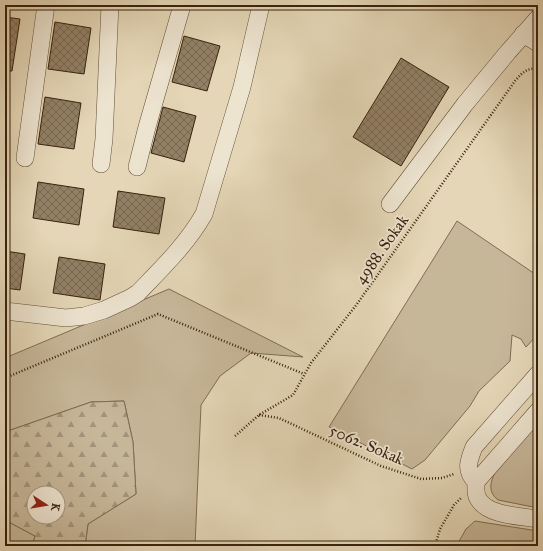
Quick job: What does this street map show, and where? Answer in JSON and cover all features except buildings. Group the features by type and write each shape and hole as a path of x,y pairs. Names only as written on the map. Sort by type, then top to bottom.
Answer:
{"street":[{"path":"25,158 46,5"},
{"path":"101,164 104,139 110,5"},
{"path":"5,311 66,318 84,316 104,310 138,293 179,249 195,229 204,214 242,87 261,5"},
{"path":"137,167 181,9"},
{"path":"390,204 465,104 538,18"},
{"path":"523,34 538,43"},
{"path":"538,374 474,447 469,459 476,493 479,500 485,506 499,513 538,519"},
{"path":"472,476 538,411"}],"path":[{"name":"4988. Sokak","path":"235,436 259,415 293,395 304,374 357,304 514,81 524,71 535,68 538,69"},
{"path":"5,378 158,314 304,374"},
{"name":"5062. Sokak","path":"259,415 279,418 381,466 421,479 472,476"},
{"path":"435,546 440,529 472,476"}],"green space":[{"path":"457,221 538,276 538,334 526,347 521,339 512,335 510,361 479,391 470,406 425,460 412,469 329,427"},
{"path":"169,289 303,357 251,353 220,376 201,405 195,546 85,546 88,524 136,494 133,442 124,401 91,402 5,432 5,358"},
{"path":"124,401 133,442 136,494 88,524 85,546 32,546 35,536 5,520 5,432 91,402"},
{"path":"538,420 538,508 498,500 493,494 491,487 495,472 505,458"},
{"path":"5,520 35,536 32,546 5,546"},
{"path":"475,521 538,531 538,546 457,546 466,529"}]}
